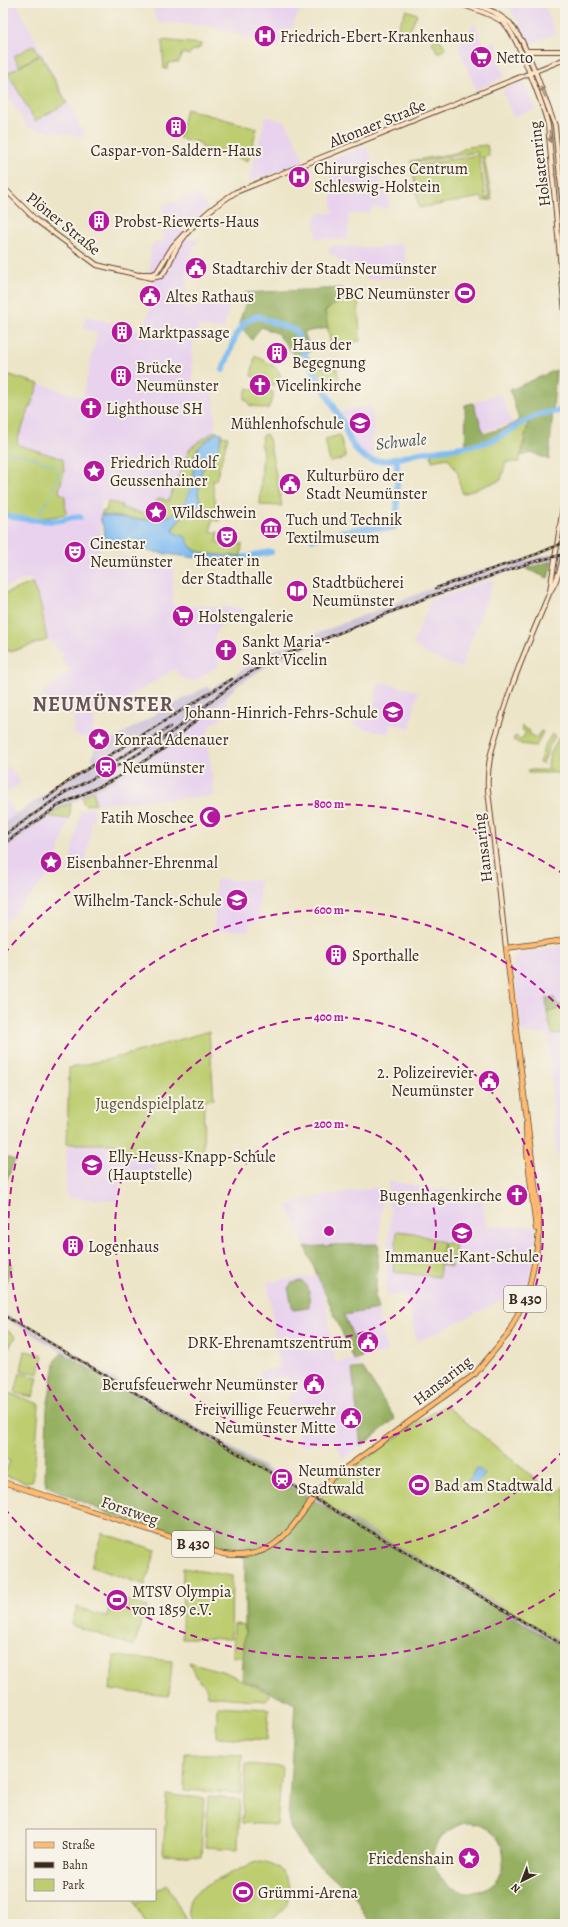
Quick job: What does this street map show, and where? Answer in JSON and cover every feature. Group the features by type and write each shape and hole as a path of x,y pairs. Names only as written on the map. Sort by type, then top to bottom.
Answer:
{"main road":[{"name":"Holsatenring","path":"458,3 496,18 507,26 513,36 529,74 548,125 565,313"},
{"name":"Holsatenring","path":"472,3 494,12 510,23 518,33 527,51 555,126 565,228"},
{"path":"527,51 565,52"},
{"name":"Altonaer Straße","path":"156,273 179,238 209,210 236,192 565,60"},
{"name":"Plöner Straße","path":"3,187 36,220 91,261 107,268 153,278 161,276"},
{"name":"Altonaer Straße","path":"161,276 186,233"},
{"path":"168,253 170,261"},
{"name":"Altonaer Straße","path":"161,276 162,266"},
{"name":"Plöner Straße","path":"138,274 156,273"},
{"name":"Hansaring","path":"550,594 565,494"},
{"name":"Hansaring","path":"311,1502 333,1477 475,1374 487,1362 511,1329 524,1302 534,1270 539,1217 488,790 488,764 506,699 556,583 563,559 565,545"},
{"path":"506,948 565,940"},
{"name":"Forstweg","path":"3,1482 223,1554 236,1556 262,1552 281,1540 311,1502"}],"shaded area":[{"path":"3,3 16,3 86,137 28,128 3,88"},
{"name":"Friedrich-Ebert-Krankenhaus","path":"154,3 303,3 282,48 205,25 159,23 154,15"},
{"path":"512,3 543,3 556,33 530,44 519,22 508,6"},
{"path":"475,23 484,46 495,41 499,49 495,51 505,77 476,90 458,46"},
{"path":"519,83 525,85 536,111 532,110 513,117 502,90"},
{"path":"266,116 285,122 292,133 304,161 253,181 249,179"},
{"path":"366,146 391,206 382,210 380,206 370,210 370,213 349,214 348,240 316,238 315,216 319,216 319,213 333,213 329,160"},
{"path":"199,194 208,207 182,232 188,238 198,239 188,261 184,309 218,303 230,304 223,330 198,326 198,336 194,336 192,355 193,388 210,385 214,388 215,432 190,448 168,501 155,502 149,515 122,508 122,505 102,501 100,555 101,559 114,556 138,557 174,564 172,605 243,608 242,624 226,622 220,626 215,635 214,647 212,649 221,664 193,682 181,678 175,669 129,697 127,714 96,710 95,708 93,735 91,738 74,735 74,717 53,707 42,693 71,670 61,658 64,655 61,650 57,652 54,643 47,640 41,605 30,578 3,588 3,520 61,523 70,519 80,519 80,515 66,514 65,496 60,493 59,490 64,472 63,459 19,445 17,441 39,384 83,397 97,333 83,328 86,316 143,331 156,288 150,274 151,245 164,239 163,204 176,202 183,196"},
{"path":"400,244 404,247 407,277 369,279 329,253 330,247 337,246 375,248"},
{"path":"501,393 512,423 482,432 473,403"},
{"name":"Mühlenhofschule","path":"372,406 375,436 370,437 373,456 363,454 352,441 342,411"},
{"path":"565,550 565,556 514,570 429,598 325,640 268,666 238,685 187,732 166,749 122,777 52,813 3,851 3,823 94,762 92,759 94,749 99,747 100,742 112,740 159,712 206,687 212,688 273,651 453,580 491,567 492,570"},
{"path":"494,579 461,668 430,656 413,644 431,600"},
{"name":"Johann-Hinrich-Fehrs-Schule","path":"379,682 418,691 410,728 391,724 388,734 353,726 355,716 371,720"},
{"path":"228,694 224,717 210,726 207,734 214,796 95,804 94,790 141,765 177,740 179,743 181,741 179,738"},
{"path":"8,766 21,783 3,796 3,770"},
{"path":"3,796 17,815 3,823"},
{"path":"94,808 94,820 90,821 91,830 85,864 78,863 76,874 67,874 81,810"},
{"path":"48,816 69,819 55,864 48,876 3,926 3,851"},
{"name":"Wilhelm-Tanck-Schule","path":"216,880 259,880 259,921 249,922 250,931 214,930"},
{"path":"565,946 565,1155 557,1156 548,1034 522,1033 513,960 520,952"},
{"name":"Elly-Heuss-Knapp-Schule (Hauptstelle)","path":"67,1144 116,1144 116,1154 157,1156 156,1178 120,1177 119,1201 66,1197"},
{"name":"Immanuel-Kant-Schule","path":"391,1181 438,1190 482,1192 486,1226 535,1226 533,1258 529,1282 523,1297 508,1297 417,1342 407,1296 387,1295 386,1283 391,1209 388,1205 389,1183"},
{"path":"378,1187 383,1191 379,1244 305,1247 287,1205 315,1197"},
{"path":"321,1275 335,1362 358,1359 360,1365 352,1367 361,1446 342,1460 337,1443 332,1441 300,1446 295,1420 291,1420 287,1397 291,1396 287,1376 262,1381 260,1371 279,1368 268,1282"},
{"path":"378,1309 379,1320 387,1351 381,1354 362,1357 344,1315"},
{"path":"3,1313 565,1644 565,1648 3,1317"}],"green space":[{"path":"406,10 417,14 408,34 397,29"},
{"path":"439,38 446,49 438,53 432,42"},
{"path":"162,40 201,44 200,48 190,52 189,55 182,53 179,62 168,63 167,69 164,69"},
{"path":"34,45 39,55 19,66 14,56"},
{"path":"41,55 67,103 35,121 8,73"},
{"path":"536,85 554,128 561,220 559,217 551,125"},
{"path":"186,109 257,128 248,161 201,147 201,143 179,138"},
{"path":"487,145 489,156 484,157 492,200 483,201 482,197 419,208 411,161 455,153 468,147","holes":["477,152 478,155 414,166 414,163","482,157 489,198 486,199 479,158"]},
{"path":"561,228 563,229 565,299"},
{"path":"343,288 344,297 325,311 328,328 304,332 311,351 296,357 277,333 261,327 252,340 239,324 246,301 245,293"},
{"path":"358,296 360,341 331,347 325,311 344,297"},
{"path":"255,356 268,362 278,371 281,379 275,383 274,386 269,385 270,382 251,376"},
{"path":"321,364 337,368 339,381 322,384 313,366"},
{"path":"556,370 549,460 533,453 521,456 529,420 494,439 466,446 465,405 473,403 484,434 510,426 519,420 510,390"},
{"path":"3,373 39,384 17,441 19,445 63,459 64,472 59,490 60,493 65,496 66,514 51,517 26,518 3,512"},
{"path":"247,388 267,393 268,390 273,392 273,397 268,409 249,405 248,401 244,399"},
{"path":"529,420 519,462 506,462 501,480 463,494 459,483 458,473 448,458 432,461 431,451 494,439"},
{"path":"213,432 217,432 202,444 195,453 194,475 190,493 182,506 173,514 161,518 147,519 101,515 103,511 106,511 108,502 122,505 122,508 149,515 155,502 160,498 168,501 190,448"},
{"path":"266,434 269,439 282,506 260,505 263,446 260,446 263,435"},
{"path":"340,435 346,458 330,462 325,439"},
{"path":"221,436 228,437 216,480 213,480 216,510 219,512 219,521 212,520 211,532 218,532 217,543 221,543 221,545 242,544 241,556 209,554 197,551 193,549 183,536 175,533 173,528 186,513 195,512 202,505 198,494 202,469 215,455"},
{"path":"552,561 548,578 526,569"},
{"path":"32,583 41,605 47,640 10,652 9,650 6,651 3,644 3,594"},
{"path":"522,726 530,731 529,734 536,738 541,731 543,732 536,746 521,744 513,740 515,736 521,740 526,732 521,729"},
{"path":"552,734 555,736 543,764 539,763 545,745"},
{"path":"559,737 564,740 565,739 565,773 528,773 528,770 553,770 548,768 548,764"},
{"path":"94,790 95,804 85,805 83,802 83,796"},
{"path":"71,803 69,819 48,816 65,805 66,806"},
{"path":"554,997 556,1003 559,1005 565,1005 565,1008 547,1012 546,998"},
{"path":"565,1008 565,1033 552,1034 547,1012"},
{"name":"Jugendspielplatz","path":"209,1031 214,1099 204,1100 203,1158 116,1154 115,1144 67,1144 69,1068 123,1056"},
{"path":"3,1156 15,1160 3,1189"},
{"path":"397,1231 414,1233 443,1242 439,1277 393,1272"},
{"path":"444,1243 456,1244 452,1267 441,1265"},
{"path":"379,1244 375,1297 378,1309 344,1315 362,1357 354,1360 305,1247"},
{"path":"3,1259 12,1264 3,1291"},
{"path":"301,1281 305,1283 308,1289 309,1308 293,1310 288,1288 292,1283"},
{"path":"7,1330 16,1337 3,1355 3,1336"},
{"path":"25,1351 43,1355 39,1374 21,1370"},
{"path":"62,1353 565,1648 565,1924 369,1924 357,1899 309,1856 291,1829 288,1819 295,1704 242,1679 245,1625 245,1560 238,1552 220,1550 107,1513 46,1485 47,1408 56,1359","holes":["465,1823 483,1827 495,1835 502,1847 504,1859 501,1872 493,1883 482,1890 467,1892 454,1888 447,1884 438,1873 434,1864 433,1856 438,1842 443,1835 450,1830"]},
{"path":"363,1368 395,1419 361,1446 352,1369"},
{"path":"20,1373 38,1377 33,1397 15,1393"},
{"path":"3,1391 39,1404 34,1475 31,1481 25,1482 4,1475 10,1461 3,1458"},
{"path":"445,1405 555,1495 565,1485 565,1644 319,1501 330,1486 340,1478 388,1443"},
{"path":"102,1533 156,1550 145,1585 91,1567"},
{"path":"183,1568 232,1576 231,1639 182,1638"},
{"path":"114,1596 147,1607 134,1646 71,1625 77,1607 106,1617"},
{"path":"234,1624 245,1625 244,1657 233,1657"},
{"path":"114,1656 172,1661 169,1696 110,1690"},
{"path":"189,1662 225,1672 270,1694 266,1701 208,1696 206,1687 197,1678"},
{"path":"217,1706 269,1709 267,1740 216,1737"},
{"path":"185,1753 242,1755 241,1793 184,1790"},
{"path":"246,1764 282,1767 277,1825 242,1823"},
{"path":"167,1795 204,1798 201,1857 163,1855"},
{"path":"208,1797 240,1799 238,1849 205,1847"},
{"name":"Grümmi-Arena","path":"261,1861 274,1865 283,1872 288,1881 290,1890 288,1900 283,1910 274,1917 260,1924 192,1924 188,1907 193,1895 205,1886 253,1863"},
{"path":"167,1884 188,1924 146,1924 134,1901 156,1901 156,1890"}],"water":[{"path":"217,432 222,433 218,449 210,462 202,469 198,494 202,505 195,512 186,513 173,528 176,534 186,537 190,546 200,552 214,555 241,556 241,562 165,554 119,545 119,543 101,544 105,531 101,521 101,515 151,520 160,519 176,512 185,502 190,489 193,477 193,459 195,453 202,444"},
{"path":"477,1468 485,1474 474,1490 466,1484"}],"waterway":[{"name":"Schwale","path":"223,370 236,335 245,322 257,316 296,331 304,353 344,425 353,446 361,455 377,461 389,460 429,451 477,445 501,436 532,417 544,413 565,410"},
{"path":"3,454 15,453 55,466 59,470 52,492"},
{"path":"313,539 352,530 371,528 391,529 394,527 397,514 397,459"},
{"path":"40,515 41,510 51,496"},
{"name":"Schwale","path":"3,514 23,519 57,521 72,517 80,517"},
{"path":"251,556 271,552"}],"railway":[{"path":"436,588 537,554 565,542"},
{"path":"3,836 64,793 123,763 158,742 239,679 272,660 428,597 533,562 565,554"},
{"path":"45,799 73,778 232,679"},
{"path":"3,844 58,806 113,780 162,750 200,717"},
{"path":"117,760 170,727"},
{"path":"3,1315 565,1646"}],"place":[{"name":"Friedrich-Ebert-Krankenhaus","path":"265,36"},
{"name":"Netto","path":"481,57"},
{"name":"Caspar-von-Saldern-Haus","path":"176,127"},
{"name":"Chirurgisches Centrum Schleswig-Holstein","path":"299,177"},
{"name":"Probst-Riewerts-Haus","path":"99,221"},
{"name":"Stadtarchiv der Stadt Neumünster","path":"196,268"},
{"name":"PBC Neumünster","path":"465,293"},
{"name":"Altes Rathaus","path":"150,296"},
{"name":"Marktpassage","path":"122,332"},
{"name":"Haus der Begegnung","path":"277,353"},
{"name":"Brücke Neumünster","path":"121,376"},
{"name":"Vicelinkirche","path":"260,385"},
{"name":"Lighthouse SH","path":"91,408"},
{"name":"Mühlenhofschule","path":"360,423"},
{"name":"Friedrich Rudolf Geussenhainer","path":"94,471"},
{"name":"Kulturbüro der Stadt Neumünster","path":"290,484"},
{"name":"Wildschwein","path":"156,512"},
{"name":"Tuch und Technik Textilmuseum","path":"271,528"},
{"name":"Theater in der Stadthalle","path":"227,537"},
{"name":"Cinestar Neumünster","path":"75,552"},
{"name":"Stadtbücherei Neumünster","path":"297,591"},
{"name":"Holstengalerie","path":"183,616"},
{"name":"Sankt Maria - Sankt Vicelin","path":"226,650"},
{"name":"Johann-Hinrich-Fehrs-Schule","path":"393,712"},
{"name":"Konrad Adenauer","path":"99,739"},
{"name":"Neumünster","path":"106,767"},
{"name":"Fatih Moschee","path":"210,817"},
{"name":"Eisenbahner-Ehrenmal","path":"51,862"},
{"name":"Wilhelm-Tanck-Schule","path":"237,900"},
{"name":"Sporthalle","path":"336,955"},
{"name":"2. Polizeirevier Neumünster","path":"489,1081"},
{"name":"Elly-Heuss-Knapp-Schule (Hauptstelle)","path":"92,1165"},
{"name":"Bugenhagenkirche","path":"517,1195"},
{"name":"Immanuel-Kant-Schule","path":"462,1233"},
{"name":"Logenhaus","path":"73,1246"},
{"name":"DRK-Ehrenamtszentrum","path":"368,1342"},
{"name":"Berufsfeuerwehr Neumünster","path":"314,1384"},
{"name":"Freiwillige Feuerwehr Neumünster Mitte","path":"351,1418"},
{"name":"Neumünster Stadtwald","path":"282,1479"},
{"name":"Bad am Stadtwald","path":"419,1485"},
{"name":"MTSV Olympia von 1859 e.V.","path":"117,1600"},
{"name":"Friedenshain","path":"469,1858"},
{"name":"Grümmi-Arena","path":"243,1892"}],"district":[{"name":"NEUMÜNSTER","path":"103,704"}]}
